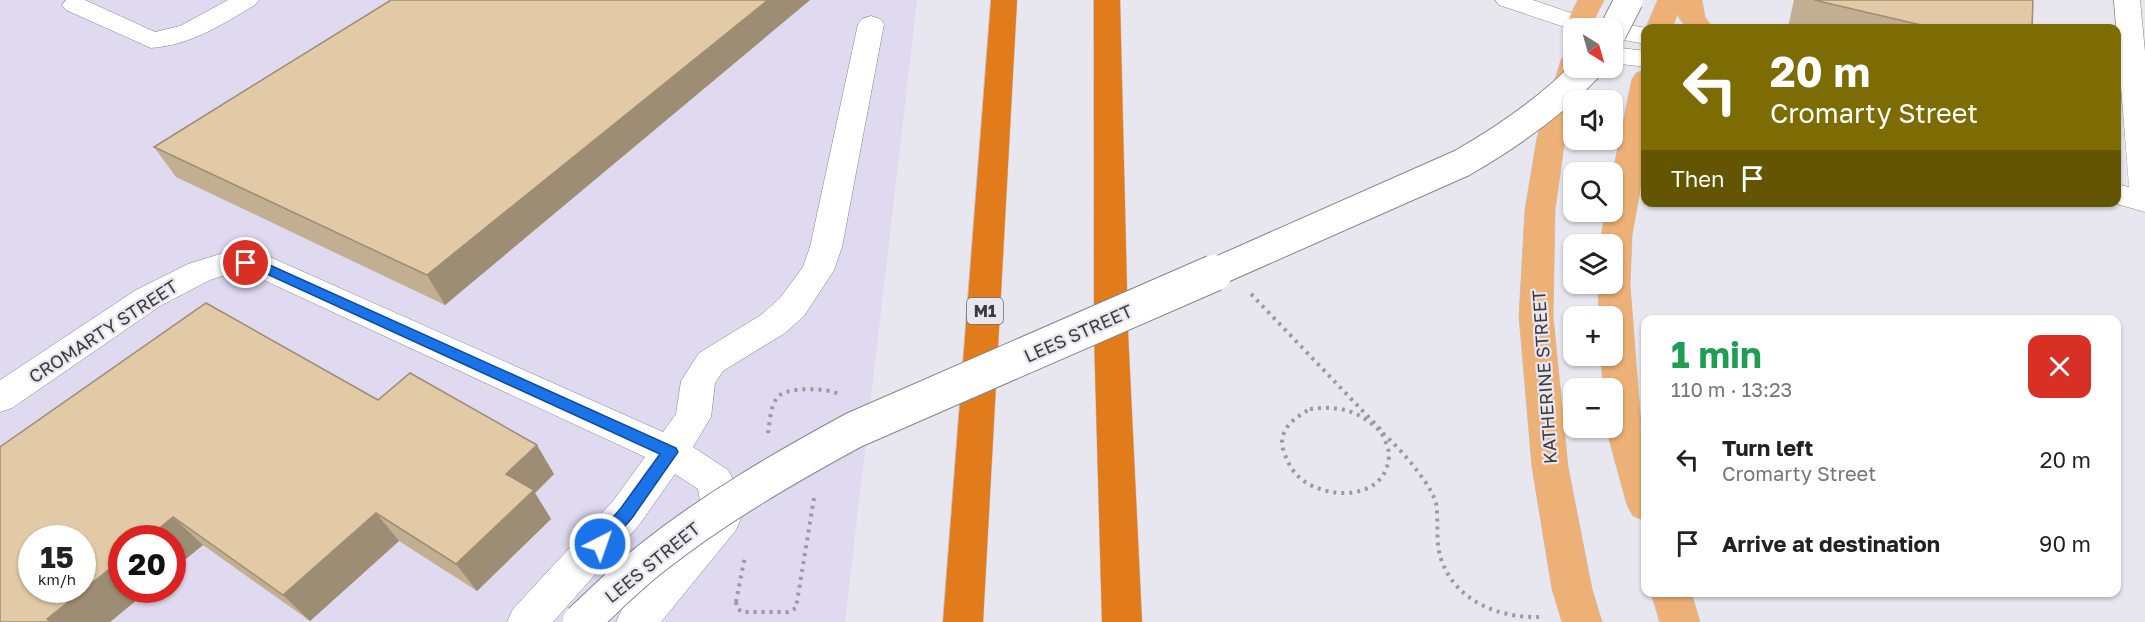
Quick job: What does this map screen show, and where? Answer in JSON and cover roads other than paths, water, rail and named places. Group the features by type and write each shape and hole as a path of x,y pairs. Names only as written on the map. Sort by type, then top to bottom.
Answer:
{"highway":[{"name":"M1","path":"963,622 1004,0"},
{"path":"1107,0 1111,332 1122,622"}],"main road":[{"path":"1590,18 1591,0"},
{"path":"1661,24 1671,0"},
{"path":"1689,0 1692,18 1697,24"},
{"name":"KATHERINE STREET","path":"1569,78 1551,138 1537,254 1536,316 1550,467 1572,589 1580,615"},
{"path":"1641,118 1616,235 1614,285 1623,425 1641,488"},
{"path":"1672,597 1680,622"}],"street":[{"path":"75,4 151,40 163,40 192,30 246,0"},
{"path":"1508,0 1563,18"},
{"path":"1619,18 1629,0"},
{"path":"2127,0 2134,177"},
{"path":"527,622 626,513 670,452 693,417 698,381 711,362 773,324 792,307 818,270 826,247 871,24"},
{"path":"1623,33 1641,35"},
{"path":"1623,56 1641,58"},
{"name":"LEES STREET","path":"581,622 652,558 685,533 770,476 810,453 854,430 1442,173 1522,126 1546,108 1578,78"},
{"path":"2121,195 2145,202"},
{"name":"CROMARTY STREET","path":"0,398 148,298 199,272 233,261 259,265 670,452 715,481 722,518 646,619"},
{"path":"573,574 646,619"}]}
